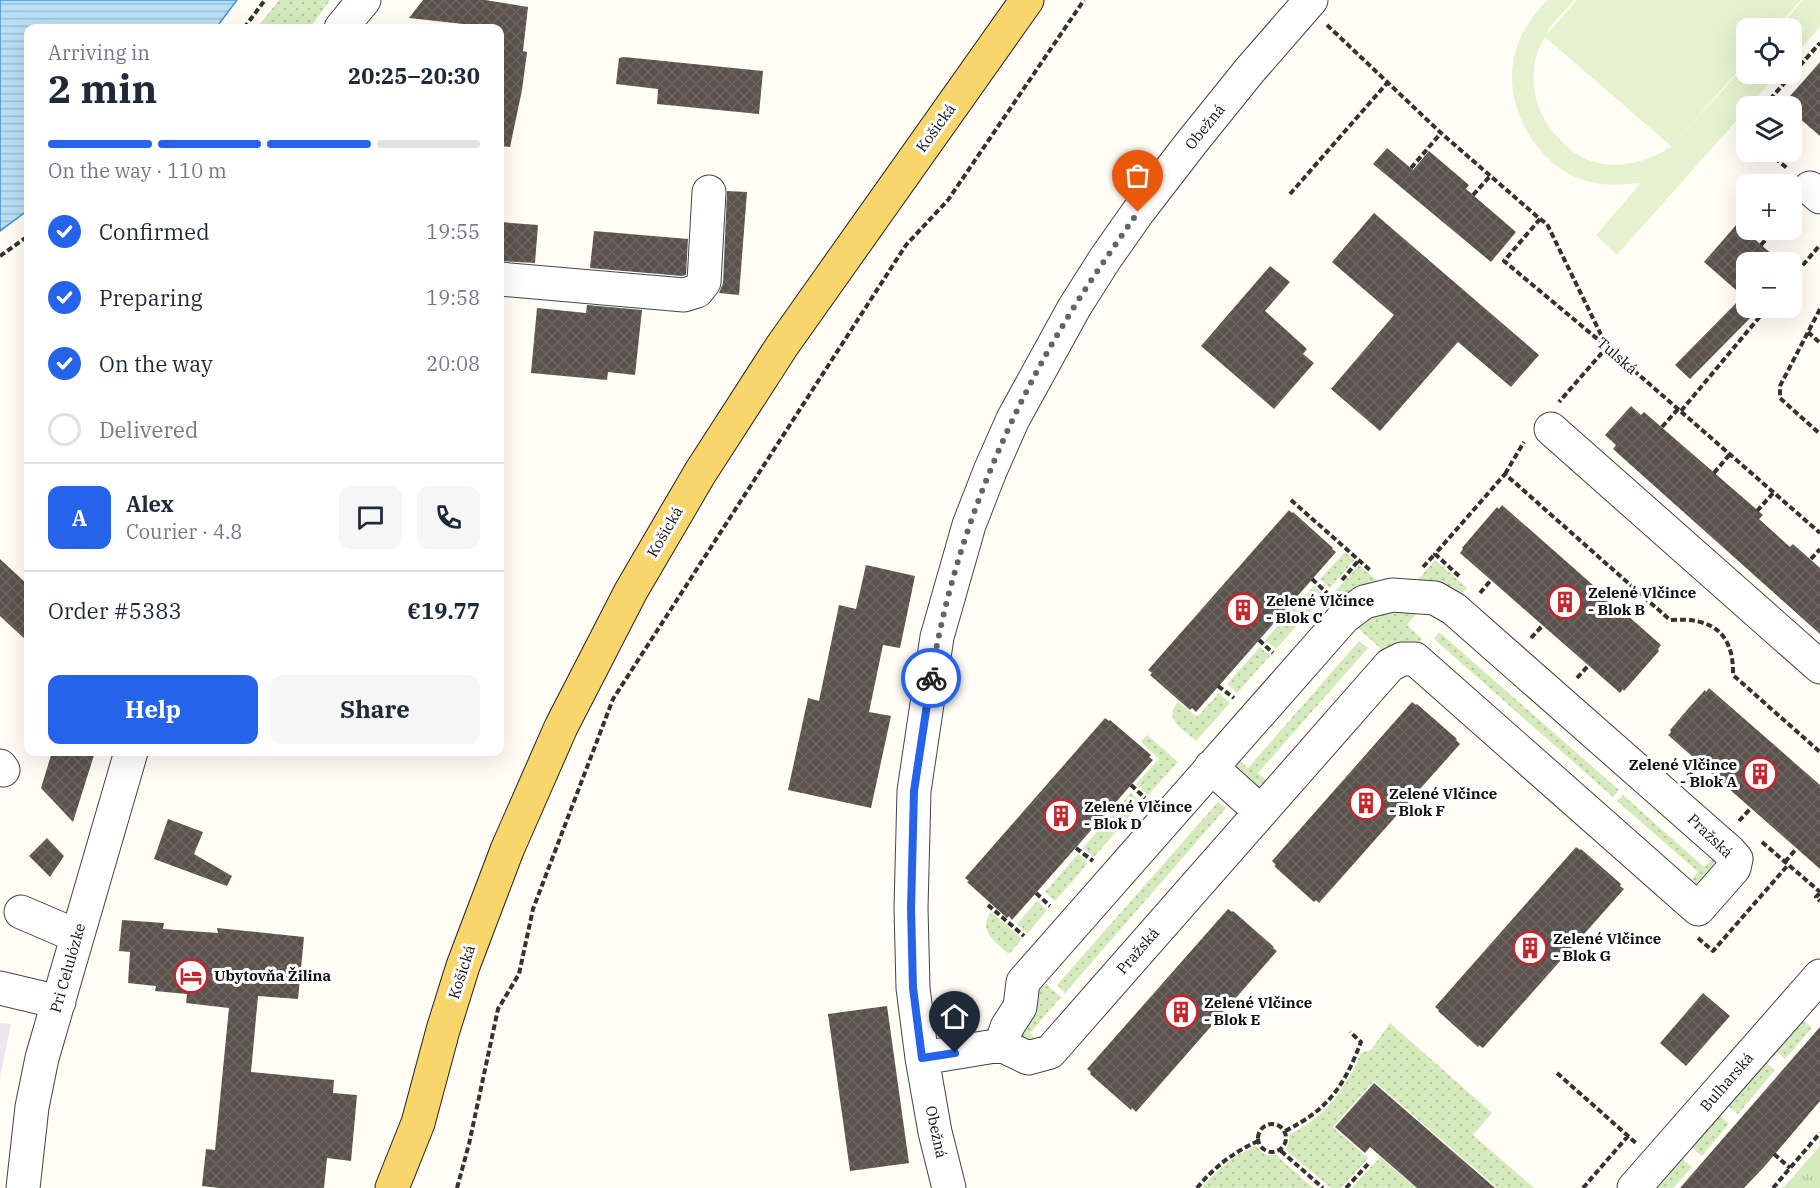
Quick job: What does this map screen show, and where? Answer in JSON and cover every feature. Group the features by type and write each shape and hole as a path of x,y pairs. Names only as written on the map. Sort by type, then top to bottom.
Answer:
{"main road":[{"name":"Košická","path":"392,1188 418,1123 463,966 503,860 561,727 631,591 706,463 782,346 1027,0"},
{"name":"Košická","path":"416,1188 418,1123"}],"street":[{"path":"344,24 364,0"},
{"name":"Obežná","path":"949,1188 935,1131 913,988 911,919 914,791 938,637 969,525 1013,419 1069,317 1105,259 1192,142 1310,1"},
{"path":"504,279 684,295 697,291 704,282 709,192"},
{"path":"1545,423 1820,667"},
{"name":"Pražská","path":"1392,595 1435,598 1454,609 1736,859 1734,867 1698,909 1415,659 1402,659 1390,665 1261,812 1050,1052 1029,1058 1001,1045 1007,1027 1020,1007 1023,982 1344,617 1364,602 1392,595"},
{"name":"Pri Celulózke","path":"16,1172 42,1058 130,756"},
{"path":"1211,767 1261,812"},
{"path":"21,912 77,936"},
{"name":"Bulharská","path":"1634,1188 1820,976"},
{"path":"0,988 58,1002"},
{"path":"922,1058 1001,1045"}],"path":[{"path":"247,24 265,0"},
{"path":"457,1188 469,1144 498,1009 519,974 533,909 613,699 906,245 948,200 1084,0"},
{"path":"1310,1 1331,30 1441,132 1547,224 1607,347 1545,423 1524,442 1505,474 1420,570"},
{"path":"1773,96 1820,43"},
{"path":"1290,194 1388,82"},
{"path":"1411,168 1441,132"},
{"path":"1473,195 1491,175"},
{"name":"Tulská","path":"1540,219 1504,261 1607,347 1820,533"},
{"path":"0,256 24,239"},
{"path":"1761,245 1765,240"},
{"path":"1802,266 1820,245"},
{"path":"1820,309 1780,386 1780,398 1820,434"},
{"path":"1662,428 1758,318"},
{"path":"1808,333 1820,343"},
{"path":"1714,473 1730,454"},
{"path":"1505,474 1670,620 1687,618 1703,621 1718,630 1728,642 1733,658 1733,675 1820,752"},
{"path":"1758,511 1774,492"},
{"path":"1291,500 1372,572"},
{"path":"1811,559 1820,549"},
{"path":"1435,554 1465,581"},
{"path":"1312,579 1329,594"},
{"path":"1479,593 1491,580"},
{"path":"1472,587 1488,601"},
{"path":"1531,639 1543,625"},
{"path":"1522,631 1538,645"},
{"path":"1259,640 1276,655"},
{"path":"1576,679 1588,666"},
{"path":"1569,672 1584,686"},
{"path":"1218,686 1236,701"},
{"path":"1687,776 1699,763"},
{"path":"1680,770 1696,784"},
{"path":"1131,785 1148,801"},
{"path":"1746,828 1738,821 1751,808"},
{"path":"1754,835 1820,892 1816,897 1820,901"},
{"path":"1076,848 1093,862"},
{"path":"1691,932 1713,951 1796,849"},
{"path":"1036,893 1053,908"},
{"path":"1285,1131 1305,1121 1337,1091 1349,1072 1361,1042 1350,1032"},
{"path":"1557,1073 1657,1162"},
{"path":"1268,1124 1278,1124 1285,1131 1286,1141 1281,1150 1272,1153 1263,1149 1258,1140 1260,1131 1268,1124"},
{"path":"1773,1188 1820,1133"},
{"path":"1583,1188 1628,1136"},
{"path":"1197,1188 1226,1158 1258,1140"},
{"path":"1281,1150 1323,1188"},
{"path":"1774,1154 1790,1168"},
{"path":"1346,1188 1368,1164"}],"shaded area":[{"path":"0,1023 11,1024 0,1077"}],"green space":[{"path":"279,0 330,0 313,24 260,24"},
{"path":"1547,0 1574,0 1549,28 1547,34 1577,0 1801,0 1785,18 1736,18 1736,73 1673,145 1736,75 1736,84 1769,84 1758,96 1736,96 1736,121 1617,255 1596,235 1641,183 1601,184 1574,176 1556,165 1540,150 1527,132 1518,111 1513,90 1512,68 1519,40 1533,16","holes":["1545,37 1671,147 1647,159 1622,164 1596,162 1583,158 1570,149 1549,126 1537,100 1534,66"]},
{"path":"1803,0 1820,0 1820,27 1802,47 1802,18 1787,18"},
{"path":"1345,552 1354,560 1330,588 1320,579"},
{"path":"1435,560 1467,588 1460,596 1342,603 1332,595 1359,565 1379,582 1417,581"},
{"path":"1314,586 1324,595 1276,649 1265,640"},
{"path":"1421,608 1407,625 1422,639 1414,649 1388,655 1351,622 1359,615"},
{"path":"1439,632 1619,790 1613,797 1434,639"},
{"path":"1359,641 1368,648 1258,773 1273,786 1260,792 1230,769 1233,755 1248,768"},
{"path":"1260,647 1270,656 1237,693 1227,684"},
{"path":"1219,693 1230,703 1196,741 1173,719 1174,708 1178,702 1197,717"},
{"path":"1147,735 1178,762 1148,795 1136,784 1159,759 1141,742"},
{"path":"1131,793 1141,803 1094,857 1083,848"},
{"path":"1623,795 1704,867 1719,852 1721,859 1697,887 1685,887 1698,872 1617,801"},
{"path":"1218,802 1226,808 1065,993 1057,985"},
{"path":"1078,854 1088,863 1055,901 1045,892"},
{"path":"1037,901 1047,910 1028,933 1017,924"},
{"path":"991,912 1022,939 1009,954 994,941 987,930 987,919"},
{"path":"1038,977 1061,997 1030,1033 1044,1047 1038,1047 1015,1033"},
{"path":"1802,1019 1812,1028 1785,1059 1775,1050"},
{"path":"1390,1023 1492,1113 1473,1135 1534,1188 1497,1188 1374,1081 1333,1127 1368,1158 1341,1188 1331,1188 1286,1150 1290,1139 1288,1135 1301,1129 1323,1111 1349,1078 1361,1053 1371,1050"},
{"path":"1764,1061 1775,1070 1738,1114 1727,1105"},
{"path":"1719,1114 1729,1124 1702,1156 1691,1147"},
{"path":"1256,1146 1265,1154 1276,1155 1313,1188 1201,1188 1226,1164"},
{"path":"1820,1146 1820,1188 1783,1188"},
{"path":"1380,1157 1416,1188 1352,1188"},
{"path":"1681,1158 1692,1167 1673,1188 1656,1188"}],"water":[{"path":"0,0 237,0 219,24 24,24 24,213 0,231"}],"building":[{"path":"423,0 485,0 528,7 523,51 527,52 510,147 504,146 504,24 464,24 409,18"},
{"path":"619,58 763,71 759,114 657,104 658,89 616,84"},
{"path":"1820,62 1820,136 1802,120 1802,96 1790,96"},
{"path":"1387,148 1413,170 1429,151 1469,185 1466,189 1516,232 1491,262 1373,164"},
{"path":"727,191 747,192 739,295 719,293 723,283"},
{"path":"1374,213 1539,355 1511,387 1458,342 1380,431 1331,389 1394,315 1332,262"},
{"path":"504,222 538,225 535,263 504,261"},
{"path":"1736,225 1736,240 1756,240 1769,252 1736,252 1736,290 1704,262"},
{"path":"594,231 688,239 686,275 590,268"},
{"path":"1270,266 1290,282 1265,311 1307,349 1303,354 1314,363 1274,409 1201,346"},
{"path":"1736,303 1736,318 1750,318 1690,379 1675,365"},
{"path":"587,305 642,310 635,375 608,372 607,380 531,373 537,308 586,313"},
{"path":"1631,406 1641,415 1644,412 1763,515 1759,519 1790,547 1793,544 1820,568 1820,634 1613,449 1616,445 1605,435"},
{"name":"Zelené Vlčince - Blok B","path":"1502,505 1661,645 1659,651 1624,691 1623,689 1620,693 1460,553 1497,507 1499,509"},
{"name":"Zelené Vlčince - Blok C","path":"1289,510 1336,552 1196,712 1192,708 1190,710 1150,675 1152,673 1148,670"},
{"path":"0,559 24,581 24,638 0,616"},
{"path":"866,565 915,576 900,648 883,645 869,712 891,716 871,808 788,790 808,698 819,701 839,605 856,609"},
{"name":"Zelené Vlčince - Blok A","path":"1709,688 1820,785 1820,869 1668,735 1687,710"},
{"name":"Zelené Vlčince - Blok F","path":"1412,702 1460,744 1319,903 1316,900 1314,902 1274,866 1276,865 1272,861"},
{"name":"Zelené Vlčince - Blok D","path":"1105,718 1151,755 1149,757 1153,760 1012,920 1009,916 1007,918 965,878"},
{"path":"51,756 94,756 73,822 41,788"},
{"path":"168,819 203,832 194,854 232,876 227,886 154,859"},
{"path":"47,838 64,856 50,877 29,856"},
{"name":"Zelené Vlčince - Blok G","path":"1576,847 1624,889 1483,1048 1479,1045 1478,1047 1435,1007"},
{"name":"Zelené Vlčince - Blok E","path":"1228,909 1277,951 1136,1112 1132,1108 1131,1110 1087,1069"},
{"path":"122,920 164,923 163,929 218,933 217,928 304,937 298,999 258,996 251,1072 334,1080 333,1093 357,1095 351,1161 327,1158 324,1188 202,1186 206,1149 215,1150 229,1008 186,1003 187,994 155,991 156,986 128,983 130,952 119,951"},
{"path":"1703,993 1730,1016 1686,1066 1660,1043"},
{"path":"887,1006 909,1163 850,1171 828,1014"},
{"path":"1820,1027 1820,1101 1764,1167 1744,1188 1680,1188"},
{"path":"1374,1083 1495,1188 1417,1188 1370,1147 1365,1153 1335,1127"}],"way so far":[{"path":"931,678 938,637 969,525 1013,419 1074,308 1138,212"}],"place":[{"name":"Zelené Vlčince - Blok B","path":"1565,602"},
{"name":"Zelené Vlčince - Blok C","path":"1243,610"},
{"name":"Zelené Vlčince - Blok A","path":"1760,774"},
{"name":"Zelené Vlčince - Blok F","path":"1366,803"},
{"name":"Zelené Vlčince - Blok D","path":"1061,816"},
{"name":"Zelené Vlčince - Blok G","path":"1530,948"},
{"name":"Ubytovňa Žilina","path":"191,976"},
{"name":"Zelené Vlčince - Blok E","path":"1181,1012"}],"route":[{"path":"931,678 914,791 911,908 913,988 922,1058 955,1053"}]}
